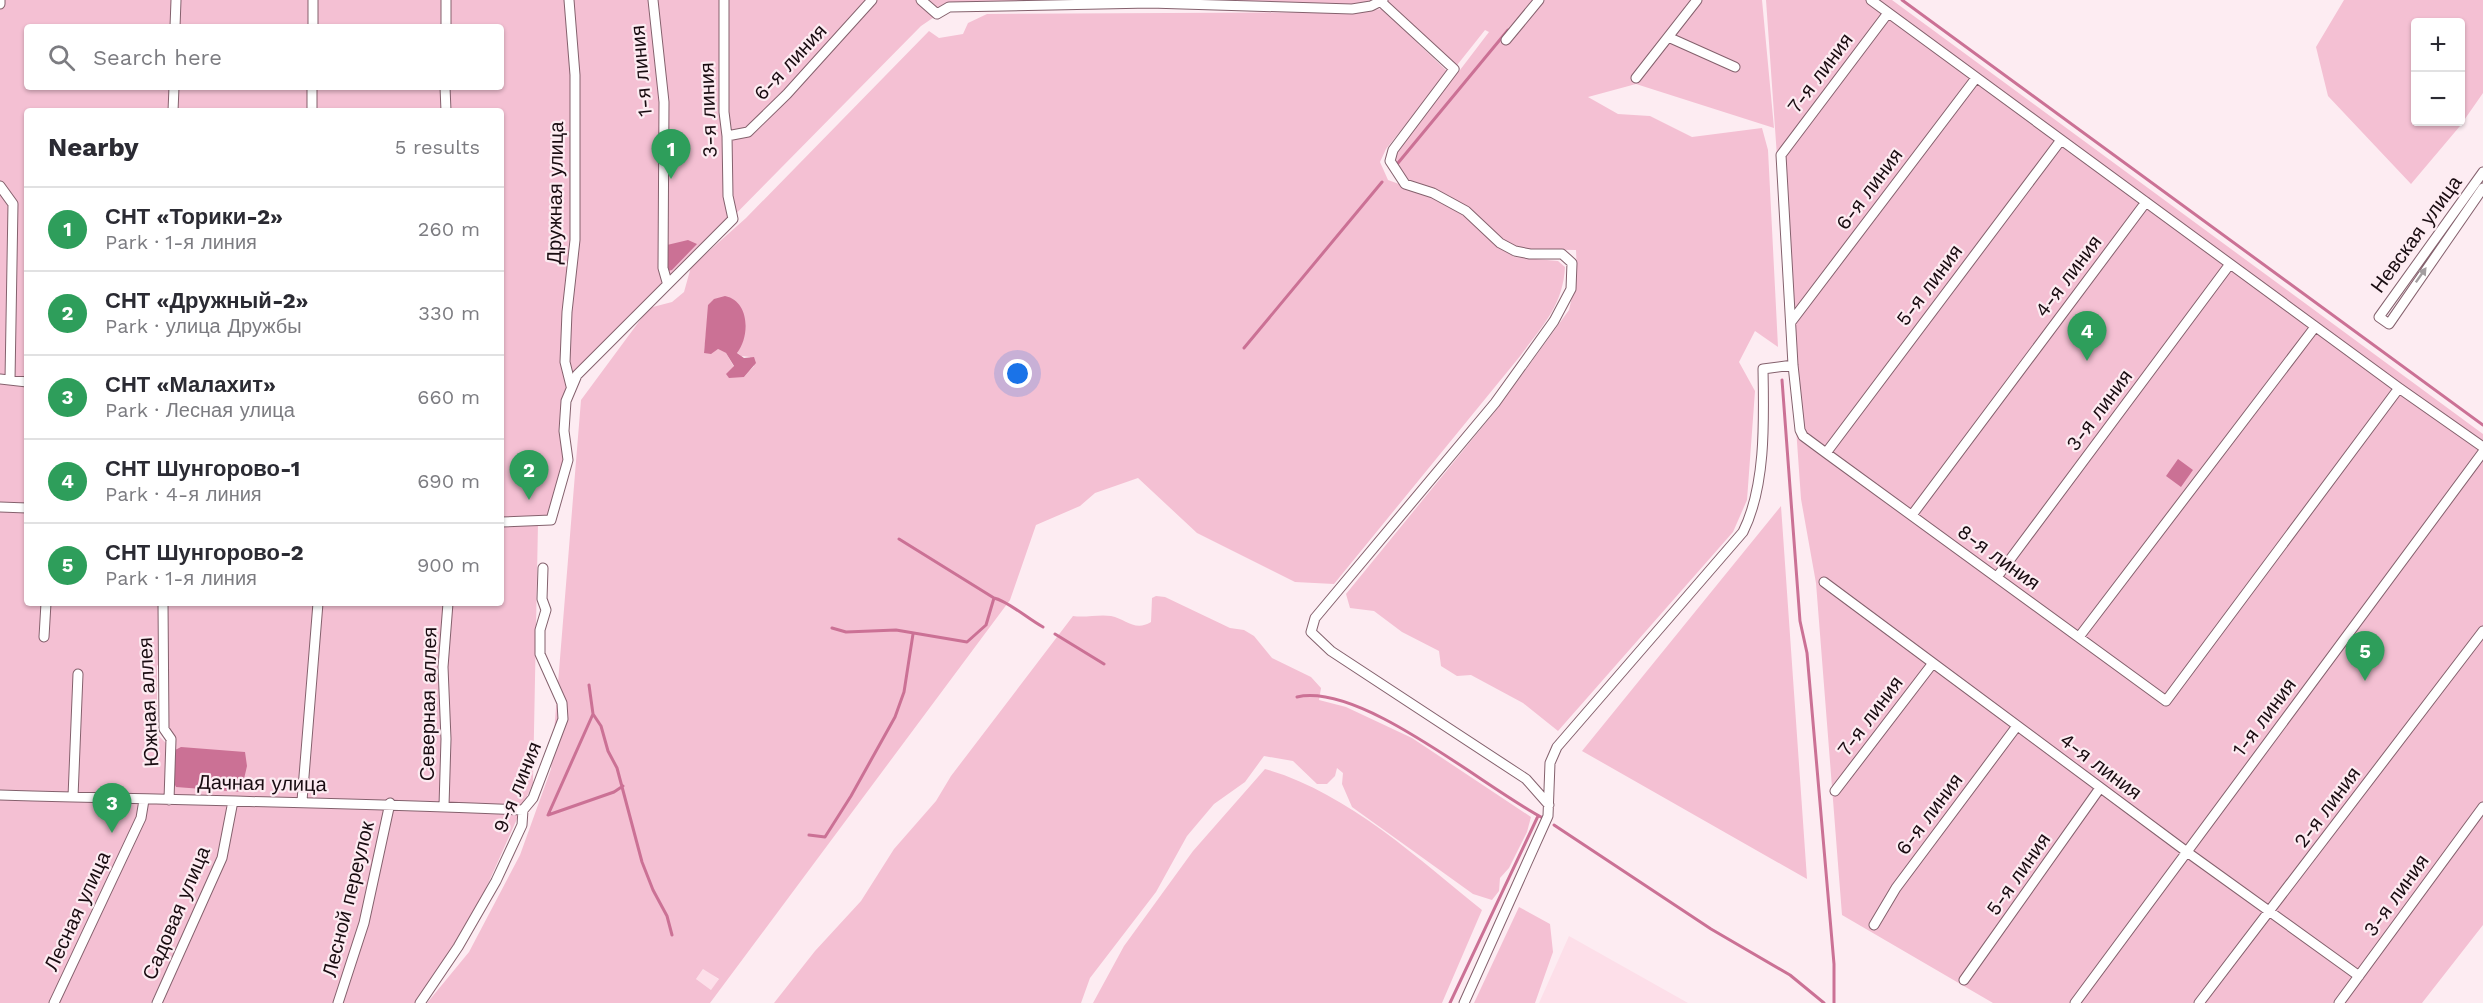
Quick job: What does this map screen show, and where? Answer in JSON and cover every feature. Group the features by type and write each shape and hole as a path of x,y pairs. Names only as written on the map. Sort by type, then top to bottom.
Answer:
{"street":[{"path":"176,0 176,24"},
{"path":"313,0 313,24"},
{"path":"446,0 446,24"},
{"name":"Дружная улица","path":"569,0 575,75 575,240 567,312 565,362 571,386"},
{"name":"1-я линия","path":"652,0 664,102 663,268 667,282"},
{"name":"3-я линия","path":"667,282 733,219 728,196 727,136 724,112 724,0"},
{"name":"6-я линия","path":"727,136 748,132 872,0"},
{"path":"921,0 937,14 949,7 1015,3 1151,1 1352,9 1381,1 1454,69 1393,150 1390,161 1397,176 1405,184 1433,193 1466,211 1500,243 1515,251 1530,254 1562,254 1572,263 1573,276 1565,305 1495,403 1315,618 1311,632 1331,651 1526,779 1549,806"},
{"path":"1506,40 1539,0"},
{"path":"1636,78 1697,0"},
{"path":"1871,0 2483,449"},
{"name":"7-я линия","path":"1791,322 1781,155 1888,13"},
{"path":"1668,37 1735,67"},
{"name":"6-я линия","path":"1791,322 1976,78"},
{"path":"173,108 174,90"},
{"path":"312,90 312,108"},
{"path":"445,90 446,108"},
{"name":"5-я линия","path":"1826,453 2061,140"},
{"name":"Невская улица","path":"2483,172 2379,317 2389,324 2483,188"},
{"path":"0,186 13,204 5,379 24,382"},
{"name":"4-я линия","path":"1912,515 2146,202"},
{"name":"3-я линия","path":"1997,577 2230,264"},
{"path":"0,273 11,274"},
{"path":"504,522 551,520 568,460 564,431 566,401 571,386 577,375 667,282"},
{"path":"1464,1003 1542,831 1549,806 1550,763 1557,747 1743,532 1756,497 1764,408 1763,369 1793,365 1791,322"},
{"path":"2079,637 2315,327"},
{"name":"8-я линия","path":"1793,365 1800,430 1811,441 2166,701 2399,388"},
{"name":"1-я линия","path":"2075,1003 2483,449"},
{"path":"0,507 24,508"},
{"name":"9-я линия","path":"420,1003 463,939 496,881 522,825 523,810 533,798 563,719 562,703 540,654 540,630 546,610 542,599 543,568"},
{"name":"4-я линия","path":"1824,582 2100,788 2359,976"},
{"path":"44,636 46,606"},
{"name":"Южная аллея","path":"163,606 164,729 171,738 169,800"},
{"path":"302,801 318,606"},
{"name":"Северная аллея","path":"444,806 446,739 443,667 448,606"},
{"name":"2-я линия","path":"2199,1003 2483,631"},
{"name":"7-я линия","path":"1835,791 1933,663"},
{"path":"73,797 78,674"},
{"name":"6-я линия","path":"1874,925 1896,888 2017,726"},
{"name":"5-я линия","path":"1964,980 2100,788"},
{"name":"Дачная улица","path":"0,795 144,800 390,803 523,810"},
{"name":"Лесная улица","path":"54,1003 141,818 144,800"},
{"name":"Садовая улица","path":"156,1003 222,858 233,801"},
{"name":"Лесной переулок","path":"339,1003 364,923 390,803"},
{"name":"3-я линия","path":"2339,1003 2483,807"}],"shaded area":[{"path":"0,0 1762,0 1774,128 1636,84 1588,97 1618,114 1650,116 1692,137 1762,128 1768,150 1778,347 1755,331 1739,362 1755,391 1747,500 1733,532 1558,731 1523,703 1471,675 1457,676 1441,666 1439,651 1402,632 1374,611 1350,608 1346,594 1497,409 1569,310 1577,275 1576,250 1516,249 1502,241 1480,220 1406,182 1392,161 1395,151 1450,78 1460,70 1489,32 1485,30 1454,69 1381,2 1371,6 949,7 921,26 577,375 566,401 568,460 551,520 538,523 533,783 479,904 478,918 418,1003 157,1003 219,858 151,1003 0,1003","holes":["163,658 164,729 171,739 166,797 166,743 157,734 157,666"]},
{"path":"1766,0 1892,0 2483,434 2483,925 2422,1003 1993,1003 1842,915 1816,583 1801,499"},
{"path":"2344,0 2483,0 2483,93 2465,119 2465,18 2411,18 2411,126 2460,126 2411,184 2328,96 2316,47"},
{"path":"1382,9 1448,72 1386,149 1380,162 1388,180 1432,196 1464,213 1514,257 1558,261 1565,267 1556,304 1537,334 1334,584 1295,582 1197,533 1138,478 1095,493 1080,506 1036,525 1010,600 710,1003 427,1003 469,952 520,855 551,769 581,400 649,308 672,302 684,292 691,267 746,218 929,31 939,38 963,34 968,23 987,14 1352,12","holes":["707,324 741,356 750,357 754,366 744,377 727,374 734,367 726,353 718,349 704,353","703,969 719,979 711,990 696,979"]},
{"path":"688,240 697,244 672,270 668,271 667,245"},
{"path":"725,296 733,299 739,305 745,320 744,338 737,353 744,358 754,357 756,363 744,377 729,378 726,374 734,366 726,353 718,349 711,354 704,353 708,305 714,299"},
{"path":"2178,459 2193,470 2181,487 2166,476"},
{"path":"1781,506 1807,879 1582,751"},
{"path":"1165,597 1230,628 1244,630 1254,636 1272,658 1311,677 1321,688 1319,700 1346,707 1412,738 1531,817 1527,832 1509,868 1500,878 1499,891 1492,900 1473,894 1352,807 1342,784 1343,773 1337,768 1335,776 1327,784 1317,784 1293,761 1264,756 1245,782 1214,804 1187,836 1156,892 1090,978 1081,1003 774,1003 815,951 861,901 894,849 936,801 951,776 1073,616 1111,616 1131,624 1145,625 1151,622 1152,598"},
{"path":"181,747 245,752 247,766 241,792 176,787 174,783 175,750"},
{"path":"1265,769 1295,779 1352,810 1407,849 1482,910 1442,1003 1093,1003 1124,946 1193,851"},
{"path":"1519,907 1550,924 1553,952 1535,1003 1474,1003"},
{"path":"1569,936 1688,1003 1539,1003"},
{"path":"704,968 719,980 711,990 696,979"}],"waterway":[{"path":"1902,0 2483,425"},
{"path":"1398,163 1508,30"},
{"path":"1244,348 1382,182"},
{"path":"1782,380 1800,621 1807,653 1834,964 1834,1003"},
{"path":"899,539 1043,627"},
{"path":"832,628 846,632 896,630 967,642 986,625 994,598"},
{"path":"809,835 825,837 895,717 904,692 913,634"},
{"path":"1055,634 1104,664"},
{"path":"589,685 593,714 601,726 608,751 617,768 642,862 667,916 672,935"},
{"path":"1297,697 1324,697 1354,705 1388,721 1543,818"},
{"path":"593,714 548,815 614,792 623,786"},
{"path":"1450,1003 1538,816"},
{"path":"1554,825 1711,929 1790,975 1824,1003"}],"place":[{"name":"СНТ «Торики-2»","path":"671,179"},
{"name":"СНТ Шунгорово-1","path":"2087,361"},
{"name":"СНТ «Дружный-2»","path":"529,500"},
{"name":"СНТ Шунгорово-2","path":"2365,681"},
{"name":"СНТ «Малахит»","path":"112,833"}]}
